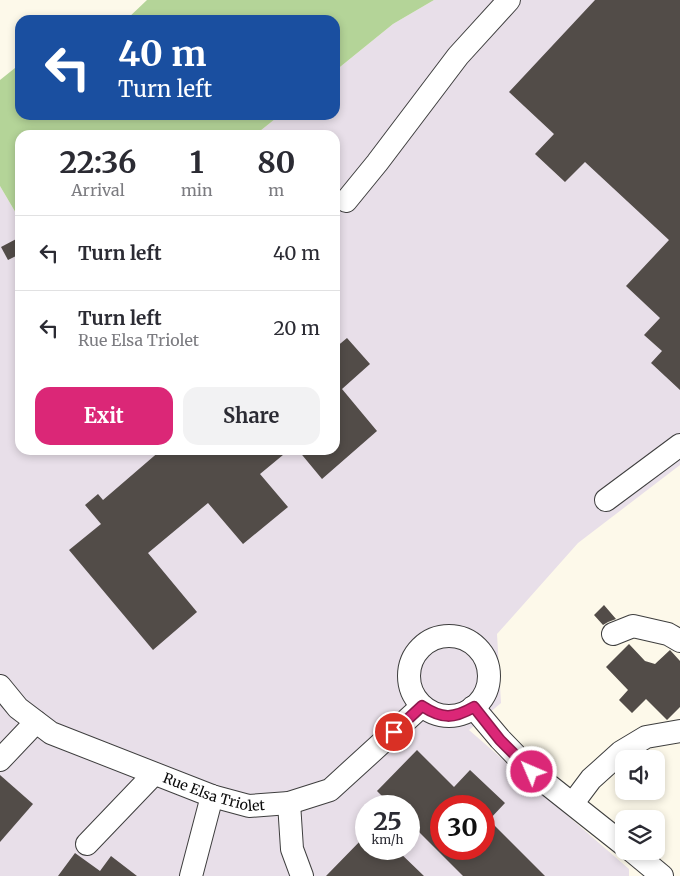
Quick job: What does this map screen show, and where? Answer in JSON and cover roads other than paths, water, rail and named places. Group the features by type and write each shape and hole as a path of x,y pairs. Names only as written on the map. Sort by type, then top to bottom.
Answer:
{"street":[{"path":"346,202 458,56 509,0"},
{"path":"606,500 680,445"},
{"path":"612,634 633,626 668,634 680,641"},
{"path":"456,636 473,644 483,655 488,668 488,683 483,696 474,707 461,714 447,716 434,714 422,706 413,695 409,681 410,662 421,646 437,637 456,636"},
{"name":"Rue Elsa Triolet","path":"0,686 18,708 51,733 212,796 249,806 289,803 330,790 422,706"},
{"path":"474,707 500,740 532,772 615,838"},
{"path":"0,760 36,722"},
{"path":"573,803 591,779 621,752 646,737 680,731"},
{"path":"87,844 154,774"},
{"path":"191,876 212,796"},
{"path":"289,803 292,848 302,876"},
{"path":"643,860 662,876"}]}
